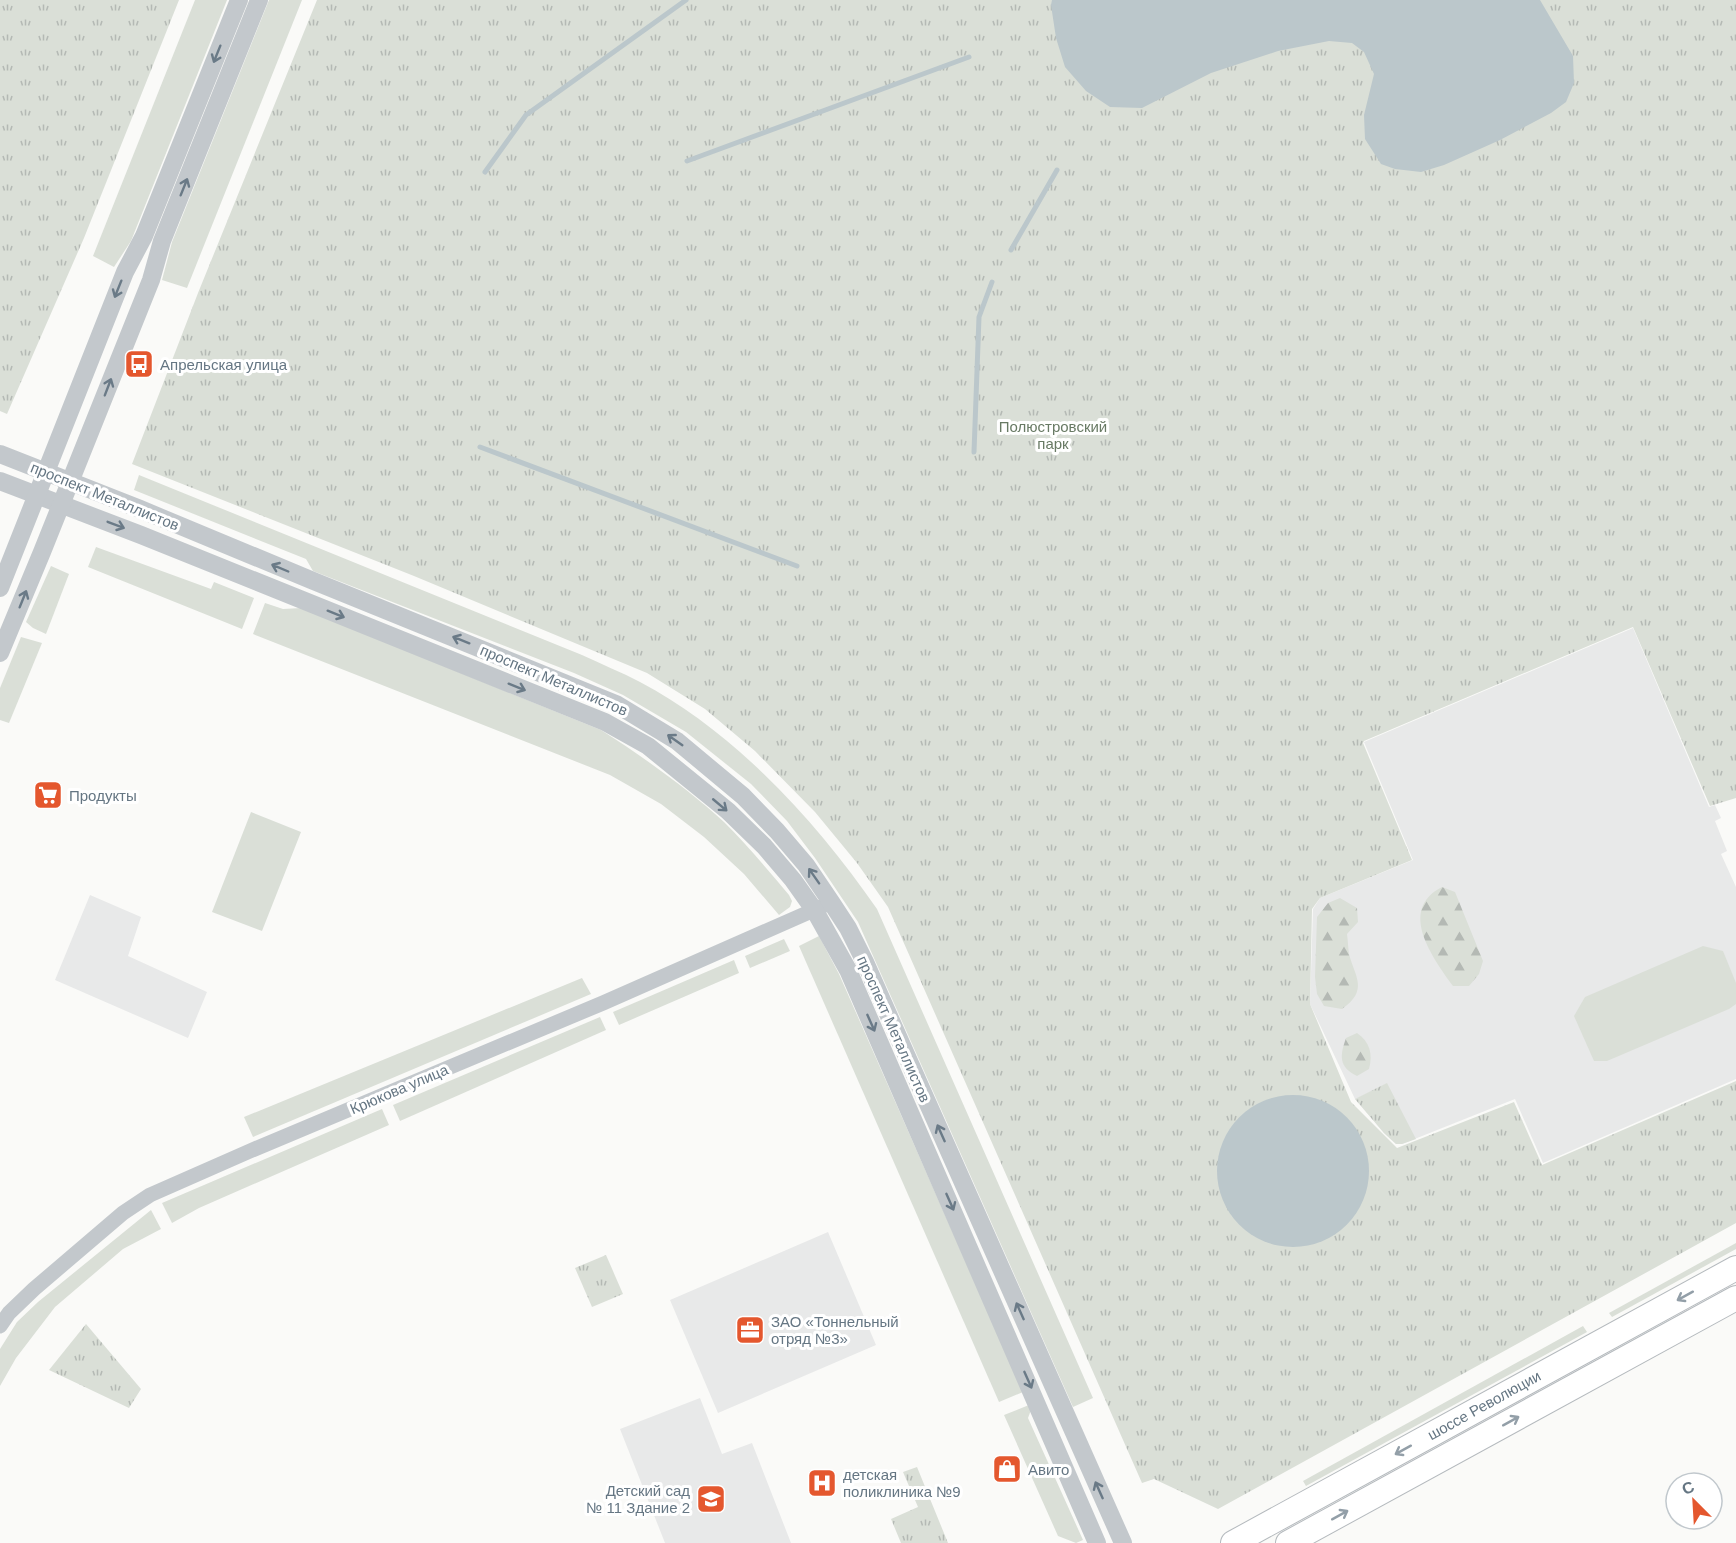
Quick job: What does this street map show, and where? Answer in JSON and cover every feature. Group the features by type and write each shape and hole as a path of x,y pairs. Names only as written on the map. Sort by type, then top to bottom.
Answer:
{"main road":[{"name":"шоссе Революции","path":"1233,1543 1736,1268"},
{"name":"шоссе Революции","path":"1288,1543 1736,1298"}],"street":[{"path":"0,588 125,272 144,236 239,0"},
{"path":"0,653 62,505 151,280 162,241 259,0"},
{"name":"проспект Металлистов","path":"0,454 616,704 677,741 743,795 806,865 848,928 1123,1543"},
{"name":"проспект Металлистов","path":"0,481 605,722 648,746 728,812 764,846 815,910 848,970 1097,1543"},
{"name":"Крюкова улица","path":"0,1326 9,1313 34,1289 123,1213 150,1195 831,902"}],"shaded area":[{"path":"1052,0 1540,0 1573,56 1574,83 1566,102 1551,113 1500,140 1444,165 1421,172 1395,169 1381,164 1365,139 1364,115 1374,74 1364,52 1352,43 1329,41 1278,51 1211,73 1142,108 1110,107 1086,91 1065,67 1056,38"},
{"path":"1633,628 1709,807 1715,805 1721,818 1715,821 1727,851 1721,854 1736,887 1736,1079 1543,1163 1515,1099 1402,1144 1396,1144 1355,1099 1310,1004 1313,909 1320,898 1413,860 1364,742"},
{"path":"90,895 141,917 128,956 207,992 188,1038 55,980"},
{"path":"1293,1095 1322,1101 1335,1108 1346,1118 1356,1129 1363,1142 1369,1171 1363,1200 1356,1213 1346,1224 1335,1234 1322,1241 1293,1247 1264,1241 1251,1234 1240,1224 1230,1213 1223,1200 1217,1171 1223,1142 1230,1129 1240,1118 1251,1108 1264,1101"},
{"path":"828,1232 876,1345 718,1413 670,1300"},
{"name":"Детский сад № 11 Здание 2","path":"700,1398 722,1454 752,1443 791,1543 665,1543 620,1429"}],"green space":[{"path":"0,0 179,0 84,238 7,414 0,411"},
{"path":"195,0 227,0 131,241 114,267 93,256"},
{"path":"269,0 302,0 187,288 162,280 172,242"},
{"name":"Полюстровский парк","path":"317,0 1736,0 1736,798 1710,806 1633,627 1364,741 1412,860 1320,898 1312,909 1310,1004 1351,1102 1397,1148 1514,1102 1542,1165 1736,1081 1736,1223 1218,1509 1154,1479 1142,1483 888,907 857,863 815,812 755,751 705,709 647,673 414,576 132,464 198,293"},
{"path":"139,475 626,675 709,726 772,782 828,844 877,909 1093,1398 1073,1407 858,922 787,821 751,784 686,732 623,695 574,673 313,571 306,559 134,490"},
{"path":"96,547 211,589 214,582 254,598 242,629 88,567"},
{"path":"51,566 69,574 46,634 26,622"},
{"path":"265,603 283,609 301,608 601,730 664,773 724,822 789,895 792,901 790,907 779,915 744,874 704,837 661,804 610,775 253,634"},
{"path":"21,637 42,643 9,723 0,720 0,688"},
{"path":"251,812 301,832 262,931 212,912"},
{"path":"1442,887 1455,892 1483,961 1479,974 1469,986 1453,986 1423,935 1420,921 1422,908 1429,897"},
{"path":"1340,898 1357,908 1358,922 1347,934 1349,954 1357,976 1358,989 1355,996 1342,1009 1324,1006 1317,994 1315,977 1317,917 1328,903"},
{"path":"819,936 839,974 1023,1392 999,1402 799,946"},
{"path":"784,939 790,951 750,968 745,956"},
{"path":"1703,946 1723,951 1736,983 1736,1004 1607,1061 1594,1061 1574,1016 1585,997"},
{"path":"734,960 739,973 619,1025 613,1012"},
{"path":"582,978 591,994 253,1137 244,1117"},
{"path":"600,1017 606,1030 400,1121 393,1105"},
{"path":"1357,1033 1368,1044 1371,1058 1369,1069 1357,1076 1346,1069 1342,1055 1346,1038"},
{"path":"1387,1083 1416,1139 1396,1144 1355,1099"},
{"path":"382,1109 389,1125 199,1208 172,1223 162,1203"},
{"path":"151,1210 161,1229 123,1249 55,1307 16,1358 0,1386 0,1349 17,1322 38,1302"},
{"path":"1736,1243 1736,1249 1612,1317 1609,1313"},
{"path":"606,1255 623,1294 592,1307 575,1268"},
{"path":"86,1324 141,1389 129,1408 49,1370"},
{"path":"1583,1326 1587,1332 1306,1486 1303,1481"},
{"path":"1029,1405 1031,1410 1028,1418 1083,1540 1076,1543 1058,1536 1004,1415"},
{"path":"917,1467 948,1543 901,1543 891,1519 918,1507 903,1472"}],"waterway":[{"path":"485,172 526,115 686,0"},
{"path":"687,161 969,57"},
{"path":"1011,250 1057,170"},
{"path":"974,452 979,317 992,282"},
{"path":"480,447 797,566"}],"place":[{"name":"Апрельская улица","path":"139,364"},
{"name":"Продукты","path":"48,795"},
{"name":"ЗАО «Тоннельный отряд №3»","path":"750,1330"},
{"name":"Авито","path":"1007,1469"},
{"name":"детская поликлиника №9","path":"822,1483"},
{"name":"Детский сад № 11 Здание 2","path":"711,1499"}]}
